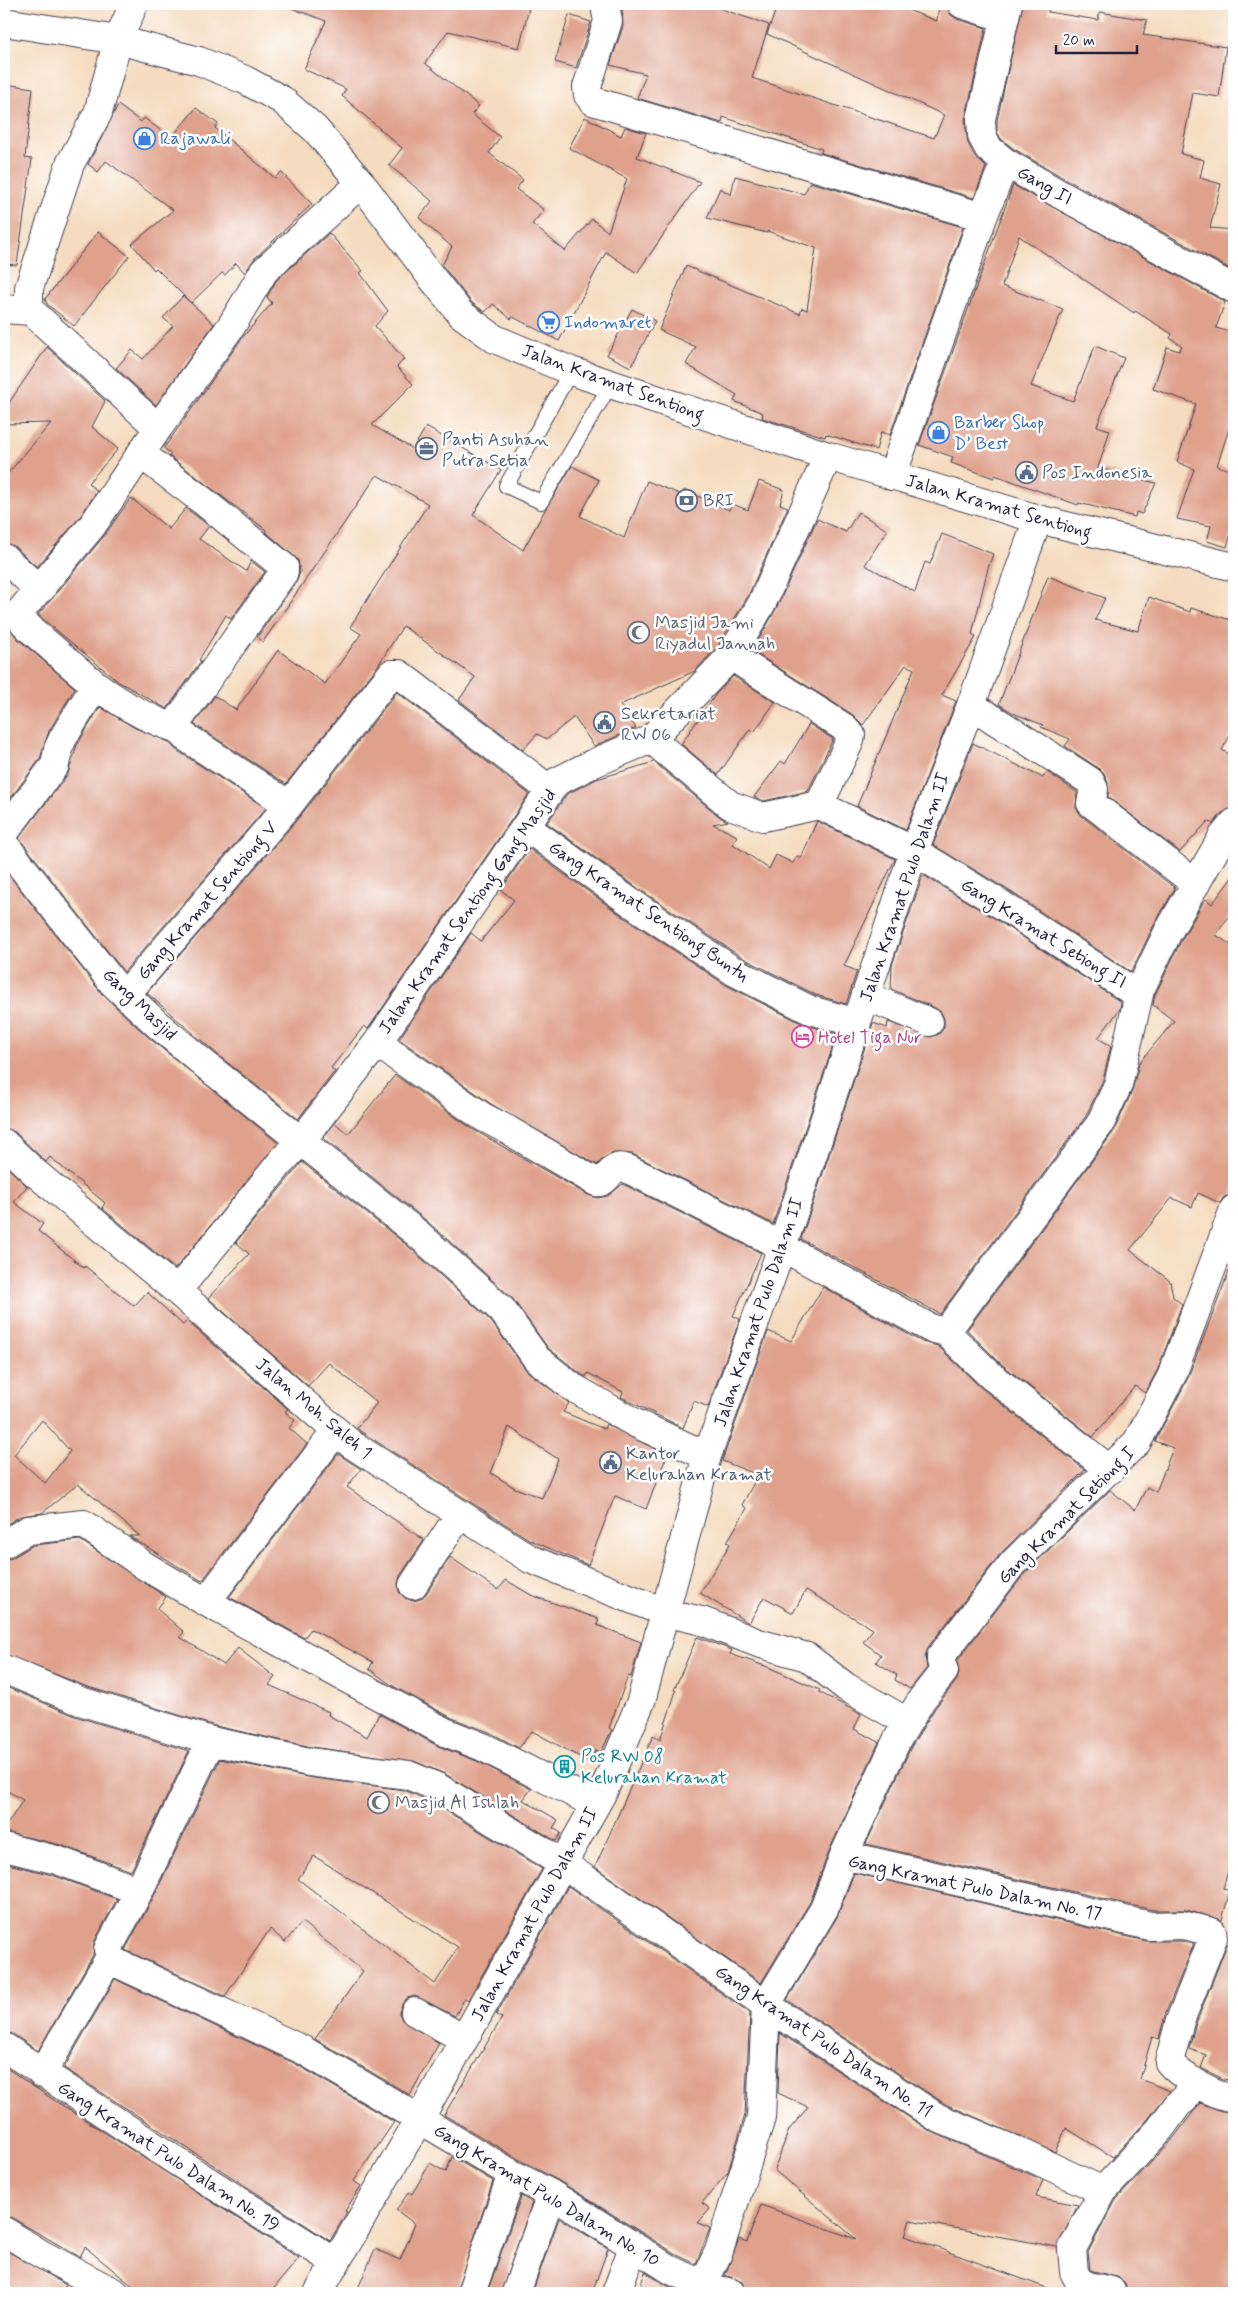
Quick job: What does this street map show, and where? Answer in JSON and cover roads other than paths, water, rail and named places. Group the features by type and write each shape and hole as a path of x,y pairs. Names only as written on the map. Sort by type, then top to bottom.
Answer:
{"street":[{"path":"31,311 29,296 32,278 70,164 98,113 118,40 134,4"},
{"path":"962,4 1007,11"},
{"path":"602,6 608,21 587,88 588,95 594,101 983,217"},
{"name":"Gang II","path":"1007,11 981,119 982,136 989,149 1005,162 1063,196 1234,289"},
{"name":"Jalan Kramat Sentiong","path":"4,22 118,40 199,61 245,80 282,100 314,128 361,182 461,314 496,339 571,371 892,476 1038,519 1234,567"},
{"path":"892,476 983,217 1005,162"},
{"path":"140,454 203,501 284,567 284,572 179,719 178,728 152,720 95,686 19,617 20,612 92,526 140,454 158,428 232,325 264,271 361,182"},
{"path":"4,309 31,311 158,428"},
{"name":"Jalan Kramat Sentiong Gang Masjid","path":"177,1291 281,1162 301,1141 377,1043 550,790 565,776 651,739 731,656 762,603 828,456"},
{"name":"Jalan Kramat Pulo Dalam II","path":"318,2293 420,2118 604,1790 640,1701 708,1456 782,1247 914,851 971,705 1038,519"},
{"path":"4,558 33,584 42,588"},
{"path":"731,656 845,728 851,735 849,744 820,805"},
{"name":"Gang Kramat Sentiong V","path":"126,994 289,805 391,674 399,674 550,790"},
{"path":"6,827 55,765 58,749 95,686"},
{"path":"971,705 1090,781 1094,789 1091,803 1196,884"},
{"name":"Gang Kramat Sentiong V","path":"178,728 184,736 289,805"},
{"path":"651,739 730,805 763,817 820,805 914,851"},
{"name":"Gang Masjid","path":"6,827 113,983 201,1061 301,1141"},
{"name":"Gang Kramat Sentiong Buntu","path":"526,827 630,902 735,972 810,1010 857,1023"},
{"name":"Gang Kramat Setiong II","path":"914,851 1002,905 1132,991 1140,990 1168,932 1196,884 1231,835"},
{"path":"946,1332 1100,1124 1118,1085 1140,990"},
{"path":"866,996 929,1022"},
{"path":"377,1043 483,1117 596,1182 603,1181 615,1168 621,1166 782,1247 930,1328 946,1332 989,1374 1110,1470"},
{"path":"301,1141 418,1234 502,1310 537,1359 572,1386 635,1423 708,1456"},
{"name":"Jalan Moh. Saleh 1","path":"4,1143 33,1171 177,1291 351,1444 530,1559 664,1612 702,1621 758,1643 807,1657 846,1687 907,1722"},
{"name":"Gang Kramat Setiong I","path":"844,1855 897,1740 907,1722 944,1671 941,1656 1013,1563 1137,1442 1172,1374 1234,1209"},
{"path":"206,1602 336,1431"},
{"path":"413,1585 460,1514"},
{"path":"4,1544 28,1530 84,1524 145,1566 206,1602 445,1732 483,1747 595,1804"},
{"name":"Gang Kramat Pulo Dalam No. 11","path":"4,1669 80,1701 211,1741 309,1762 408,1775 436,1787 562,1864 679,1942 766,2005 938,2118 1026,2155 1103,2191"},
{"path":"42,2074 110,1957 108,1949 139,1891 211,1741"},
{"path":"4,1847 57,1860 139,1891"},
{"name":"Gang Kramat Pulo Dalam No. 17","path":"766,2005 824,1909 844,1855 1150,1926 1176,1925 1212,1932 1213,1938 1180,2021 1169,2062 1174,2069 1193,2081"},
{"name":"Gang Kramat Pulo Dalam No. 10","path":"110,1957 117,1963 303,2050 512,2174 551,2194 671,2270 703,2285 730,2293"},
{"path":"703,2285 719,2251 760,2118 766,2005"},
{"path":"415,2012 464,2040"},
{"name":"Gang Kramat Pulo Dalam No. 19","path":"4,2047 42,2074 335,2262"},
{"path":"1114,2292 1088,2286 1079,2281 1074,2272 1072,2249 1103,2191 1160,2129 1179,2103 1184,2100 1193,2081 1211,2092 1234,2097"},
{"path":"471,2293 512,2174"},
{"path":"516,2293 551,2194"},
{"path":"4,2231 41,2254 116,2293"},
{"path":"616,2293 633,2247"}],"lane":[{"path":"571,371 506,486 541,502 611,384"}],"place":[{"name":"Rajawali","path":"144,138"},
{"name":"Indomaret","path":"548,322"},
{"name":"Barber Shop D’ Best","path":"938,432"},
{"name":"Panti Asuhan Putra Setia","path":"426,449"},
{"name":"Pos Indonesia","path":"1026,472"},
{"name":"BRI","path":"687,500"},
{"name":"Masjid Jami Riyadul Jannah","path":"639,632"},
{"name":"Sekretariat RW 06","path":"605,723"},
{"name":"Hotel Tiga Nur","path":"802,1037"},
{"name":"Kantor Kelurahan Kramat","path":"610,1463"},
{"name":"Pos RW 08 Kelurahan Kramat","path":"565,1766"},
{"name":"Masjid Al Ishlah","path":"379,1802"}]}
